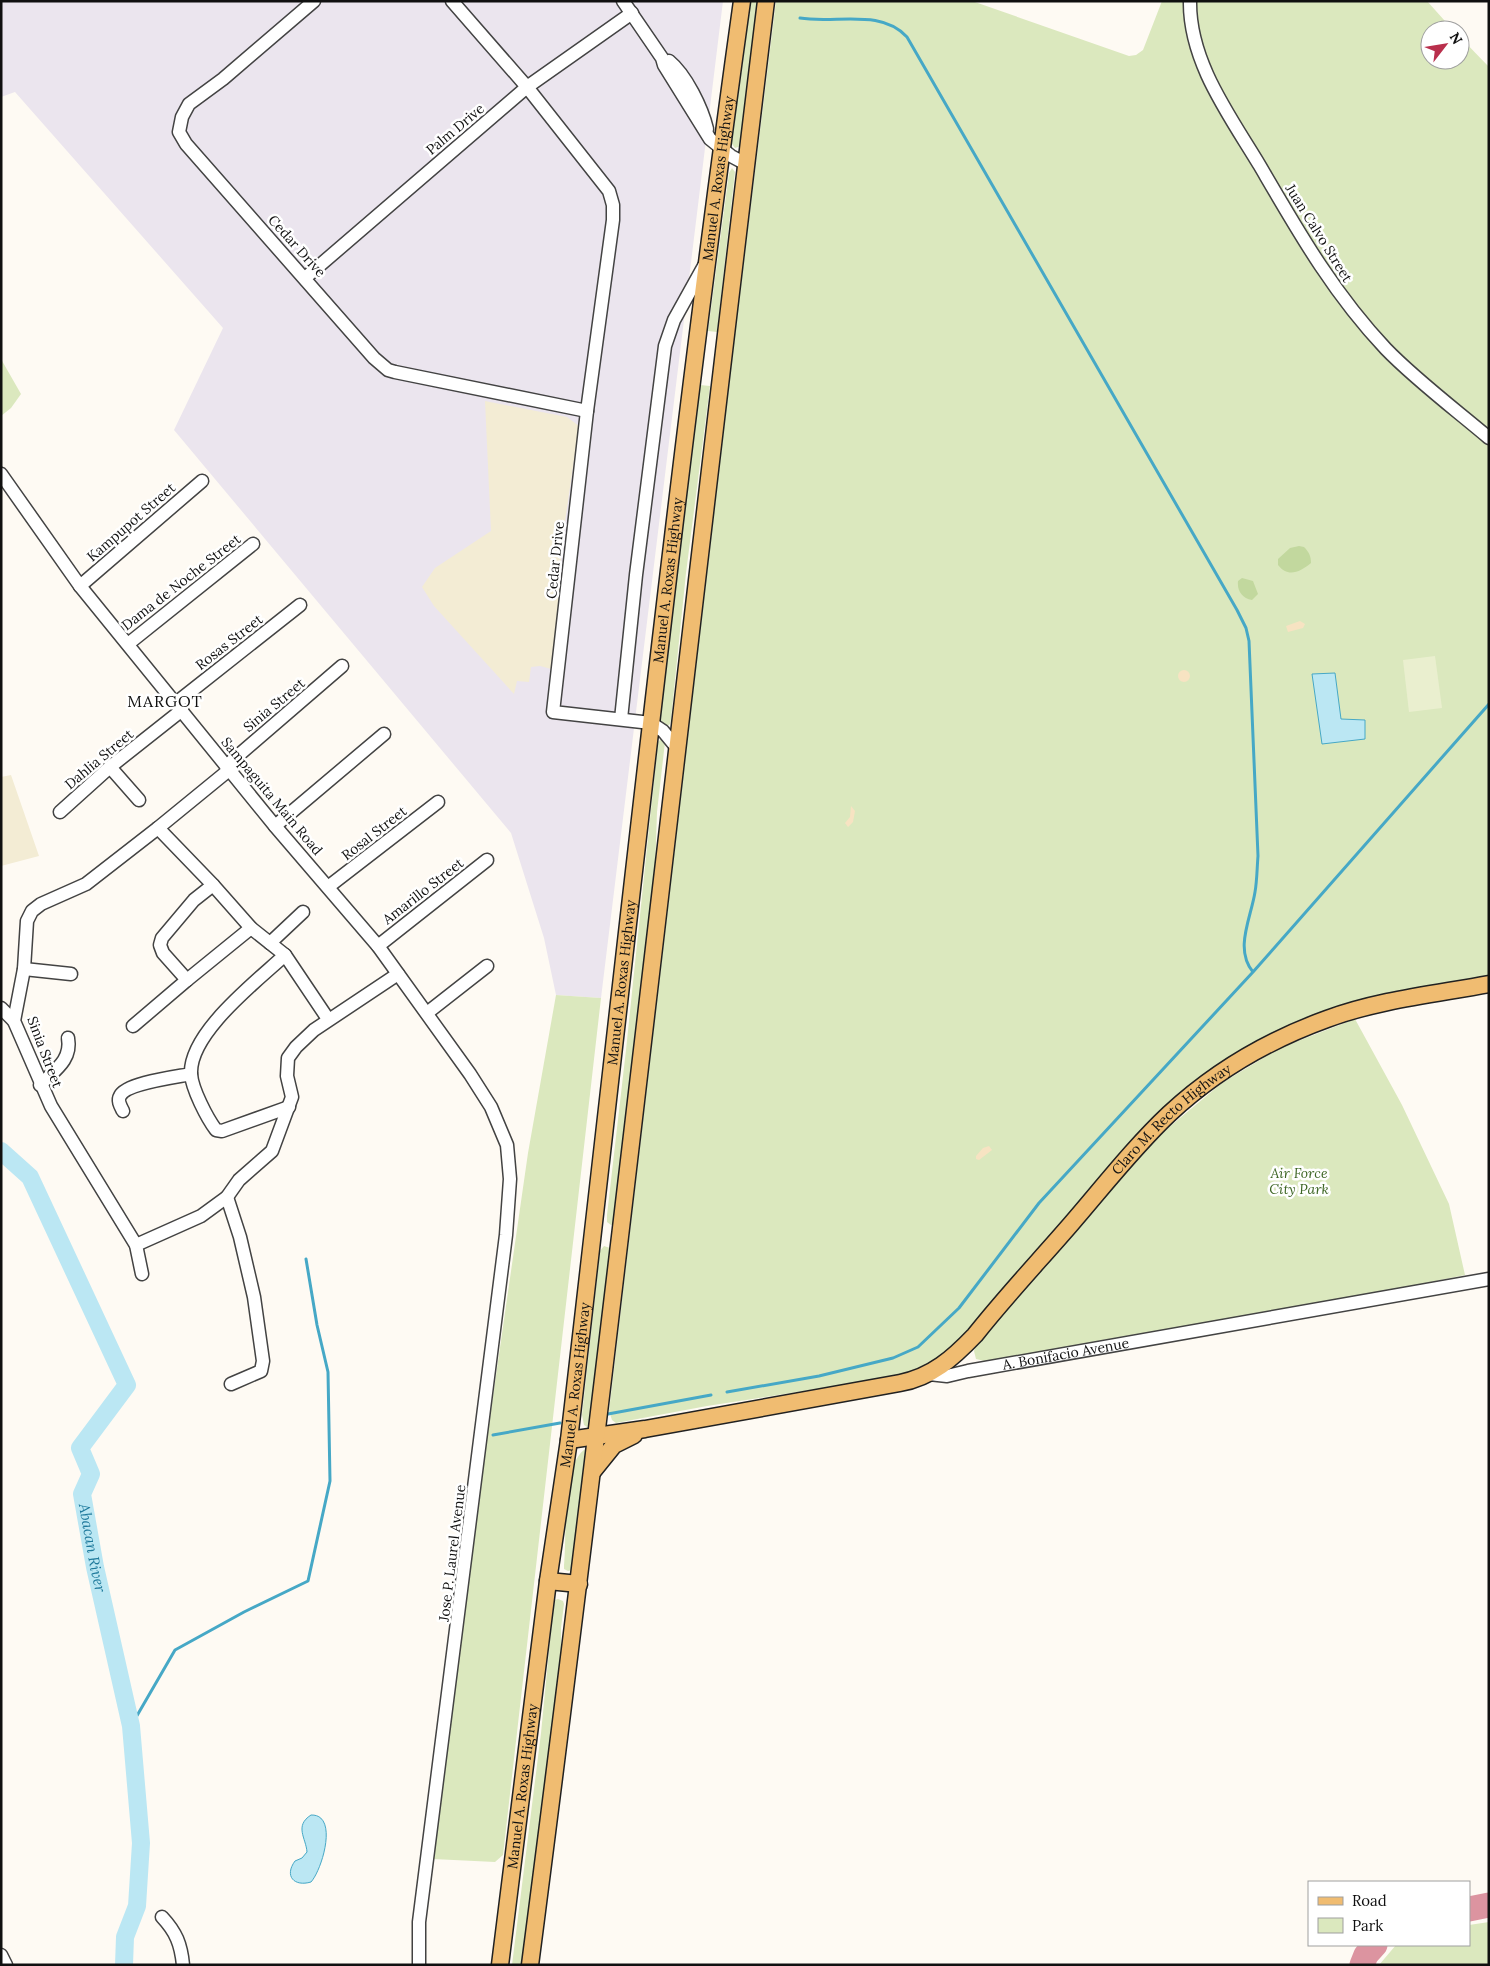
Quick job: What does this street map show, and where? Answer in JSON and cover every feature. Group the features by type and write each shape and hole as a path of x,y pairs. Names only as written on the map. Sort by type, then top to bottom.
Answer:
{"main road":[{"name":"Manuel A. Roxas Highway","path":"500,1965 548,1581 569,1440 594,1230 691,380 708,260 715,144 742,1"},
{"name":"Manuel A. Roxas Highway","path":"530,1965 598,1436 677,748 766,1"},
{"name":"Claro M. Recto Highway","path":"929,1374 950,1360 975,1335 1153,1130 1187,1099 1214,1078 1254,1053 1328,1018 1371,1006 1489,984"},
{"path":"594,1230 621,1232"},
{"name":"A. Bonifacio Avenue","path":"569,1440 645,1429 900,1384 917,1380 929,1374"},
{"name":"A. Bonifacio Avenue","path":"592,1473 614,1446 645,1429"},
{"path":"548,1581 578,1584"}],"street":[{"name":"Cedar Drive","path":"314,1 223,80 189,104 182,117 180,132 198,158 374,358 388,370 587,411"},
{"name":"Cedar Drive","path":"452,1 527,88 609,191 613,205 614,220 587,411 553,712 621,719"},
{"path":"623,1 662,58 671,62 690,89 704,115 715,144 746,164"},
{"name":"Juan Calvo Street","path":"1190,1 1190,18 1197,48 1213,87 1319,266 1333,286 1386,349 1489,438"},
{"name":"Palm Drive","path":"305,278 527,88 632,13"},
{"path":"677,748 663,731 651,723 621,719 637,566 665,346 674,320 708,260"},
{"name":"Sampaguita Main Road","path":"1,474 80,586 275,826 378,946 470,1074 491,1107 506,1145"},
{"name":"Kampupot Street","path":"80,586 202,481"},
{"name":"Dama de Noche Street","path":"128,644 253,544"},
{"name":"Rosas Street","path":"179,707 300,605"},
{"name":"Sinia Street","path":"142,1274 136,1245 50,1106 14,1021 24,969 27,921 32,911 41,904 86,884 158,828 342,666"},
{"name":"Dahlia Street","path":"60,812 179,707"},
{"path":"275,826 384,734"},
{"path":"110,767 139,800"},
{"name":"Rosal Street","path":"328,887 438,802"},
{"path":"158,828 251,928 285,955 328,1019"},
{"name":"Amarillo Street","path":"378,946 487,860"},
{"path":"186,980 163,953 160,945 162,938 194,900 213,885"},
{"path":"270,943 303,912"},
{"path":"133,1026 186,980 251,928"},
{"path":"285,955 220,1016 204,1035 192,1064 191,1074 200,1101 216,1130 222,1131 289,1108"},
{"path":"427,1013 488,966"},
{"path":"24,969 72,974"},
{"path":"136,1245 201,1216 227,1197 240,1180 272,1151 292,1097 288,1076 288,1058 308,1035 328,1019 398,974"},
{"path":"1,1008 14,1021"},
{"path":"40,1085 68,1056 68,1038"},
{"path":"123,1111 119,1102 120,1095 126,1090 150,1081 191,1074"},
{"name":"Jose P. Laurel Avenue","path":"418,1965 419,1922 506,1235 510,1179 506,1145"},
{"path":"227,1197 240,1237 252,1289 263,1361 261,1372 231,1384"},
{"name":"A. Bonifacio Avenue","path":"929,1374 947,1376 975,1369 1489,1279"},
{"path":"162,1917 180,1942 183,1965"},
{"path":"1,1955 6,1965"}],"shaded area":[{"path":"1,1 723,1 601,998 556,995 544,938 511,833 174,430 223,328 15,92 1,97"},
{"path":"485,401 567,417 579,426 562,542 555,670 540,666 531,667 529,682 517,681 514,694 434,606 422,587 435,568 491,531"},
{"path":"11,775 39,856 1,866 1,777"}],"green space":[{"path":"751,1 759,1 741,146 735,148 732,140"},
{"path":"776,1 972,1 1129,56 1136,55 1143,50 1162,1 1427,1 1444,20 1420,20 1420,70 1470,70 1470,47 1489,67 1489,976 1391,995 1220,1068 956,1345 926,1367 900,1376 707,1406 616,1423 612,1420 609,1411 735,334"},
{"path":"732,168 735,172 717,332 708,331 729,173"},
{"path":"1,359 21,394 11,408 1,416"},
{"path":"700,385 710,386 686,573 671,719 670,724 665,728 660,723 680,526"},
{"path":"1304,547 1307,551 1311,563 1303,569 1294,572 1282,569 1278,565 1278,559 1290,548"},
{"path":"1242,578 1253,581 1258,594 1252,600 1245,598 1239,591 1238,581"},
{"path":"1435,656 1442,708 1409,712 1403,660"},
{"path":"662,738 665,742 657,812 655,871 614,1224 611,1225 607,1222 607,1215 658,742"},
{"path":"556,995 601,998 503,1855 495,1862 433,1859 487,1438 528,1153"},
{"name":"Air Force City Park","path":"1355,1019 1402,1105 1449,1204 1465,1275 989,1362 976,1359 974,1351 977,1343 1087,1211 1162,1133 1222,1083 1280,1048"},
{"path":"604,1246 612,1250 590,1424 587,1427 584,1425 582,1415 600,1251"},
{"path":"587,1448 572,1570 568,1571 564,1569 564,1565 569,1483 579,1456"},
{"path":"555,1600 563,1601 564,1604 561,1628 561,1667 522,1965 512,1965 541,1733 553,1610"},
{"path":"1489,1922 1489,1965 1379,1965 1395,1946 1470,1946 1470,1925"}],"sand":[{"path":"1300,621 1305,624 1303,628 1288,632 1286,626"},
{"path":"1184,670 1190,676 1184,682 1178,676"},
{"path":"851,806 855,811 853,822 848,827 845,823 850,817"},
{"path":"989,1146 992,1150 979,1160 976,1159 976,1156 983,1148"}],"water":[{"path":"1335,673 1341,719 1365,720 1365,739 1322,744 1312,674"},
{"path":"311,1815 319,1817 324,1823 326,1844 320,1866 311,1882 300,1883 292,1879 290,1871 295,1861 302,1858 307,1852 302,1828 303,1823"}],"waterway":[{"path":"727,1392 819,1376 893,1358 918,1347 959,1308 1039,1203 1253,972 1247,963 1244,943 1255,892 1258,856 1249,641 1246,628 907,37 896,28 871,20 800,18"},
{"path":"1253,972 1489,704"},
{"name":"Abacan River","path":"1,1151 30,1177 127,1385 80,1448 91,1474 82,1494 95,1567 131,1726 141,1843 137,1906 125,1937 124,1965"},
{"path":"131,1726 175,1650 244,1612 308,1581 330,1481 328,1372 317,1325 306,1259"},
{"path":"608,1414 711,1395"},
{"path":"493,1435 560,1423"}],"taxiway":[{"path":"1470,1909 1489,1905"},
{"path":"1362,1965 1366,1955 1374,1946"}],"district":[{"name":"MARGOT","path":"165,701"}]}
